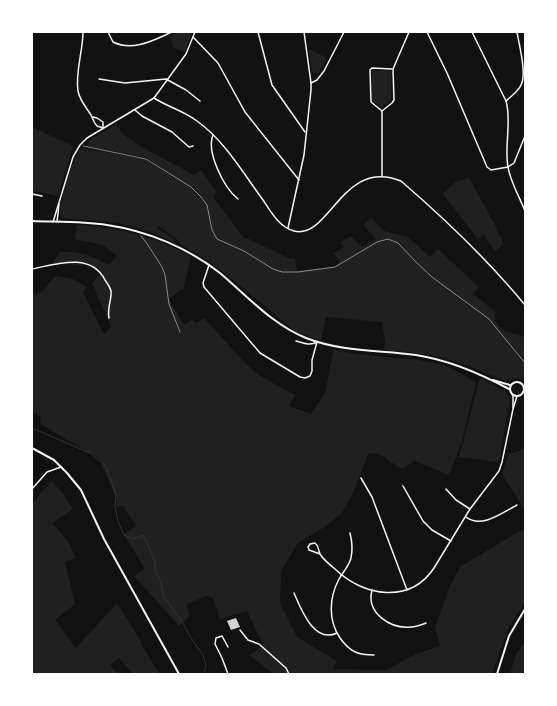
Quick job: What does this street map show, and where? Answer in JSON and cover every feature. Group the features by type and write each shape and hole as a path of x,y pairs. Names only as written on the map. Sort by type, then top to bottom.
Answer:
{"street":[{"path":"83,32 78,76 78,91 84,107 92,117 96,126 103,128"},
{"path":"108,32 113,42 124,46 147,43 172,32"},
{"path":"54,222 70,164 80,145 87,138 154,98 168,81 186,54 195,32"},
{"path":"258,32 272,85 306,133"},
{"path":"288,228 304,155 312,90 304,32"},
{"path":"311,84 318,80 324,71 344,32"},
{"path":"382,177 382,111 394,100 393,69 409,32"},
{"path":"427,32 447,73 487,167 491,170 508,167 514,163 525,136"},
{"path":"472,32 506,101 508,109 508,167 525,211"},
{"path":"506,101 518,90 523,80 517,32"},
{"path":"193,37 218,63 245,112 298,180"},
{"path":"382,111 372,103 370,99 370,70 372,68 393,69"},
{"path":"99,79 125,83 161,79 186,90 200,101"},
{"path":"154,98 188,114 213,135 228,152 280,224 298,232 313,227 323,220 343,196 368,179 382,177 394,178 425,202 453,228 525,305"},
{"path":"135,110 142,116 172,132 189,147 193,146"},
{"path":"92,117 98,118 103,122 103,128"},
{"path":"213,135 212,144 215,164 228,186 238,199"},
{"path":"32,194 42,196"},
{"path":"58,222 60,198"},
{"path":"32,221 108,225 139,232 177,246 208,265 284,327 297,334 316,342 346,348 402,353 433,358 458,366 510,389"},
{"path":"32,269 67,262 84,263 94,267 100,272 110,289 111,293 108,311 109,318"},
{"path":"208,265 203,283 204,287 260,353 300,377 305,378 310,376 312,371 312,360 316,342"},
{"path":"296,341 309,344 316,342"},
{"path":"490,380 510,385 514,382 523,384 525,389 524,393 517,396 513,395"},
{"path":"510,385 513,395 513,409"},
{"path":"320,554 315,543 310,544 309,550 320,554 342,575 372,590 394,593 408,590 429,576 470,510 495,478 502,462 517,396"},
{"path":"32,448 46,455 61,467 80,490 104,539 179,674"},
{"path":"32,489 46,472 61,467"},
{"path":"361,478 372,497 408,590"},
{"path":"403,486 423,521 432,530 451,542"},
{"path":"446,489 456,500 470,510"},
{"path":"466,517 470,520 486,520 517,505"},
{"path":"350,533 352,541 351,557 331,599 331,615 337,634 344,643 353,651 361,655 374,655"},
{"path":"372,590 372,606 380,617 386,621 396,626 410,627 426,623"},
{"path":"294,593 303,614 312,626 324,635 332,636 337,634"},
{"path":"496,674 509,636 525,609"},
{"path":"240,630 248,640 259,644 286,668 289,674"},
{"path":"228,647 222,636 216,638 215,644 228,674"}],"path":[{"path":"80,145 146,159 190,187 201,197 209,209 212,230 217,239 244,251 273,269 282,272 298,272 335,267 377,242 388,239 398,243 432,277 489,319 525,363"},
{"path":"141,236 156,256 162,267 165,275 169,304 180,332"}],"shaded area":[{"path":"178,32 192,32 185,52 174,48 169,36"},
{"path":"309,49 327,58 317,74 312,72"},
{"path":"372,70 391,71 391,100 381,108 372,99"},
{"path":"116,124 124,135 142,147 194,175 201,170 217,193 213,197 243,237 288,258 295,259 297,271 336,266 340,262 334,253 344,247 340,242 351,236 362,247 376,239 363,225 371,218 384,231 408,237 430,257 438,249 479,287 473,294 496,312 494,320 504,331 525,337 525,382 520,379 506,381 448,359 430,355 384,350 385,342 382,322 326,317 321,341 295,331 217,267 181,245 178,240 157,225 157,228 170,236 176,243 153,233 119,223 62,218 61,204 63,194 74,162 81,148 145,159 172,175 145,157 89,147 87,142"},
{"path":"32,127 73,146 58,196 32,191"},
{"path":"469,178 504,244 495,251 484,234 478,239 443,194 455,182"},
{"path":"77,225 108,228 136,234 163,243 191,256 183,291 182,289 169,299 184,325 193,319 196,323 204,318 246,364 260,376 295,395 289,406 311,414 325,393 334,349 355,354 436,363 449,367 476,382 462,441 449,475 415,461 402,469 379,454 369,453 352,495 341,514 326,526 298,543 281,571 280,603 297,637 337,661 332,669 386,670 416,654 440,646 435,627 450,586 460,567 525,528 525,602 509,627 492,674 274,674 249,655 264,646 247,611 220,619 213,598 206,596 187,604 189,616 179,626 134,576 145,569 124,534 136,526 122,505 117,508 116,498 99,458 45,427 40,423 41,417 32,412 32,295 42,292 55,276 73,279 87,287 83,292 104,335 111,327 92,283 100,274 91,266 52,263 60,252 74,252 86,255 109,265 117,256 103,245 75,239"},
{"path":"480,378 505,391 510,399 499,462 459,457"},
{"path":"525,448 525,510 502,474 509,453 515,453"},
{"path":"51,481 62,492 73,509 52,523 67,540 76,558 65,562 75,604 55,620 76,648 117,603 141,641 140,642 158,672 155,674 133,674 119,658 110,665 118,674 32,674 32,504"},
{"path":"525,642 525,674 510,674 516,654"}],"building":[{"path":"236,618 240,627 231,630 227,621"}],"waterway":[{"path":"32,428 90,453 106,466 116,495 115,506 118,521 124,535 134,539 143,535 155,563 155,569 161,582 163,596 183,623 189,635 203,655 206,665 205,674"}]}
